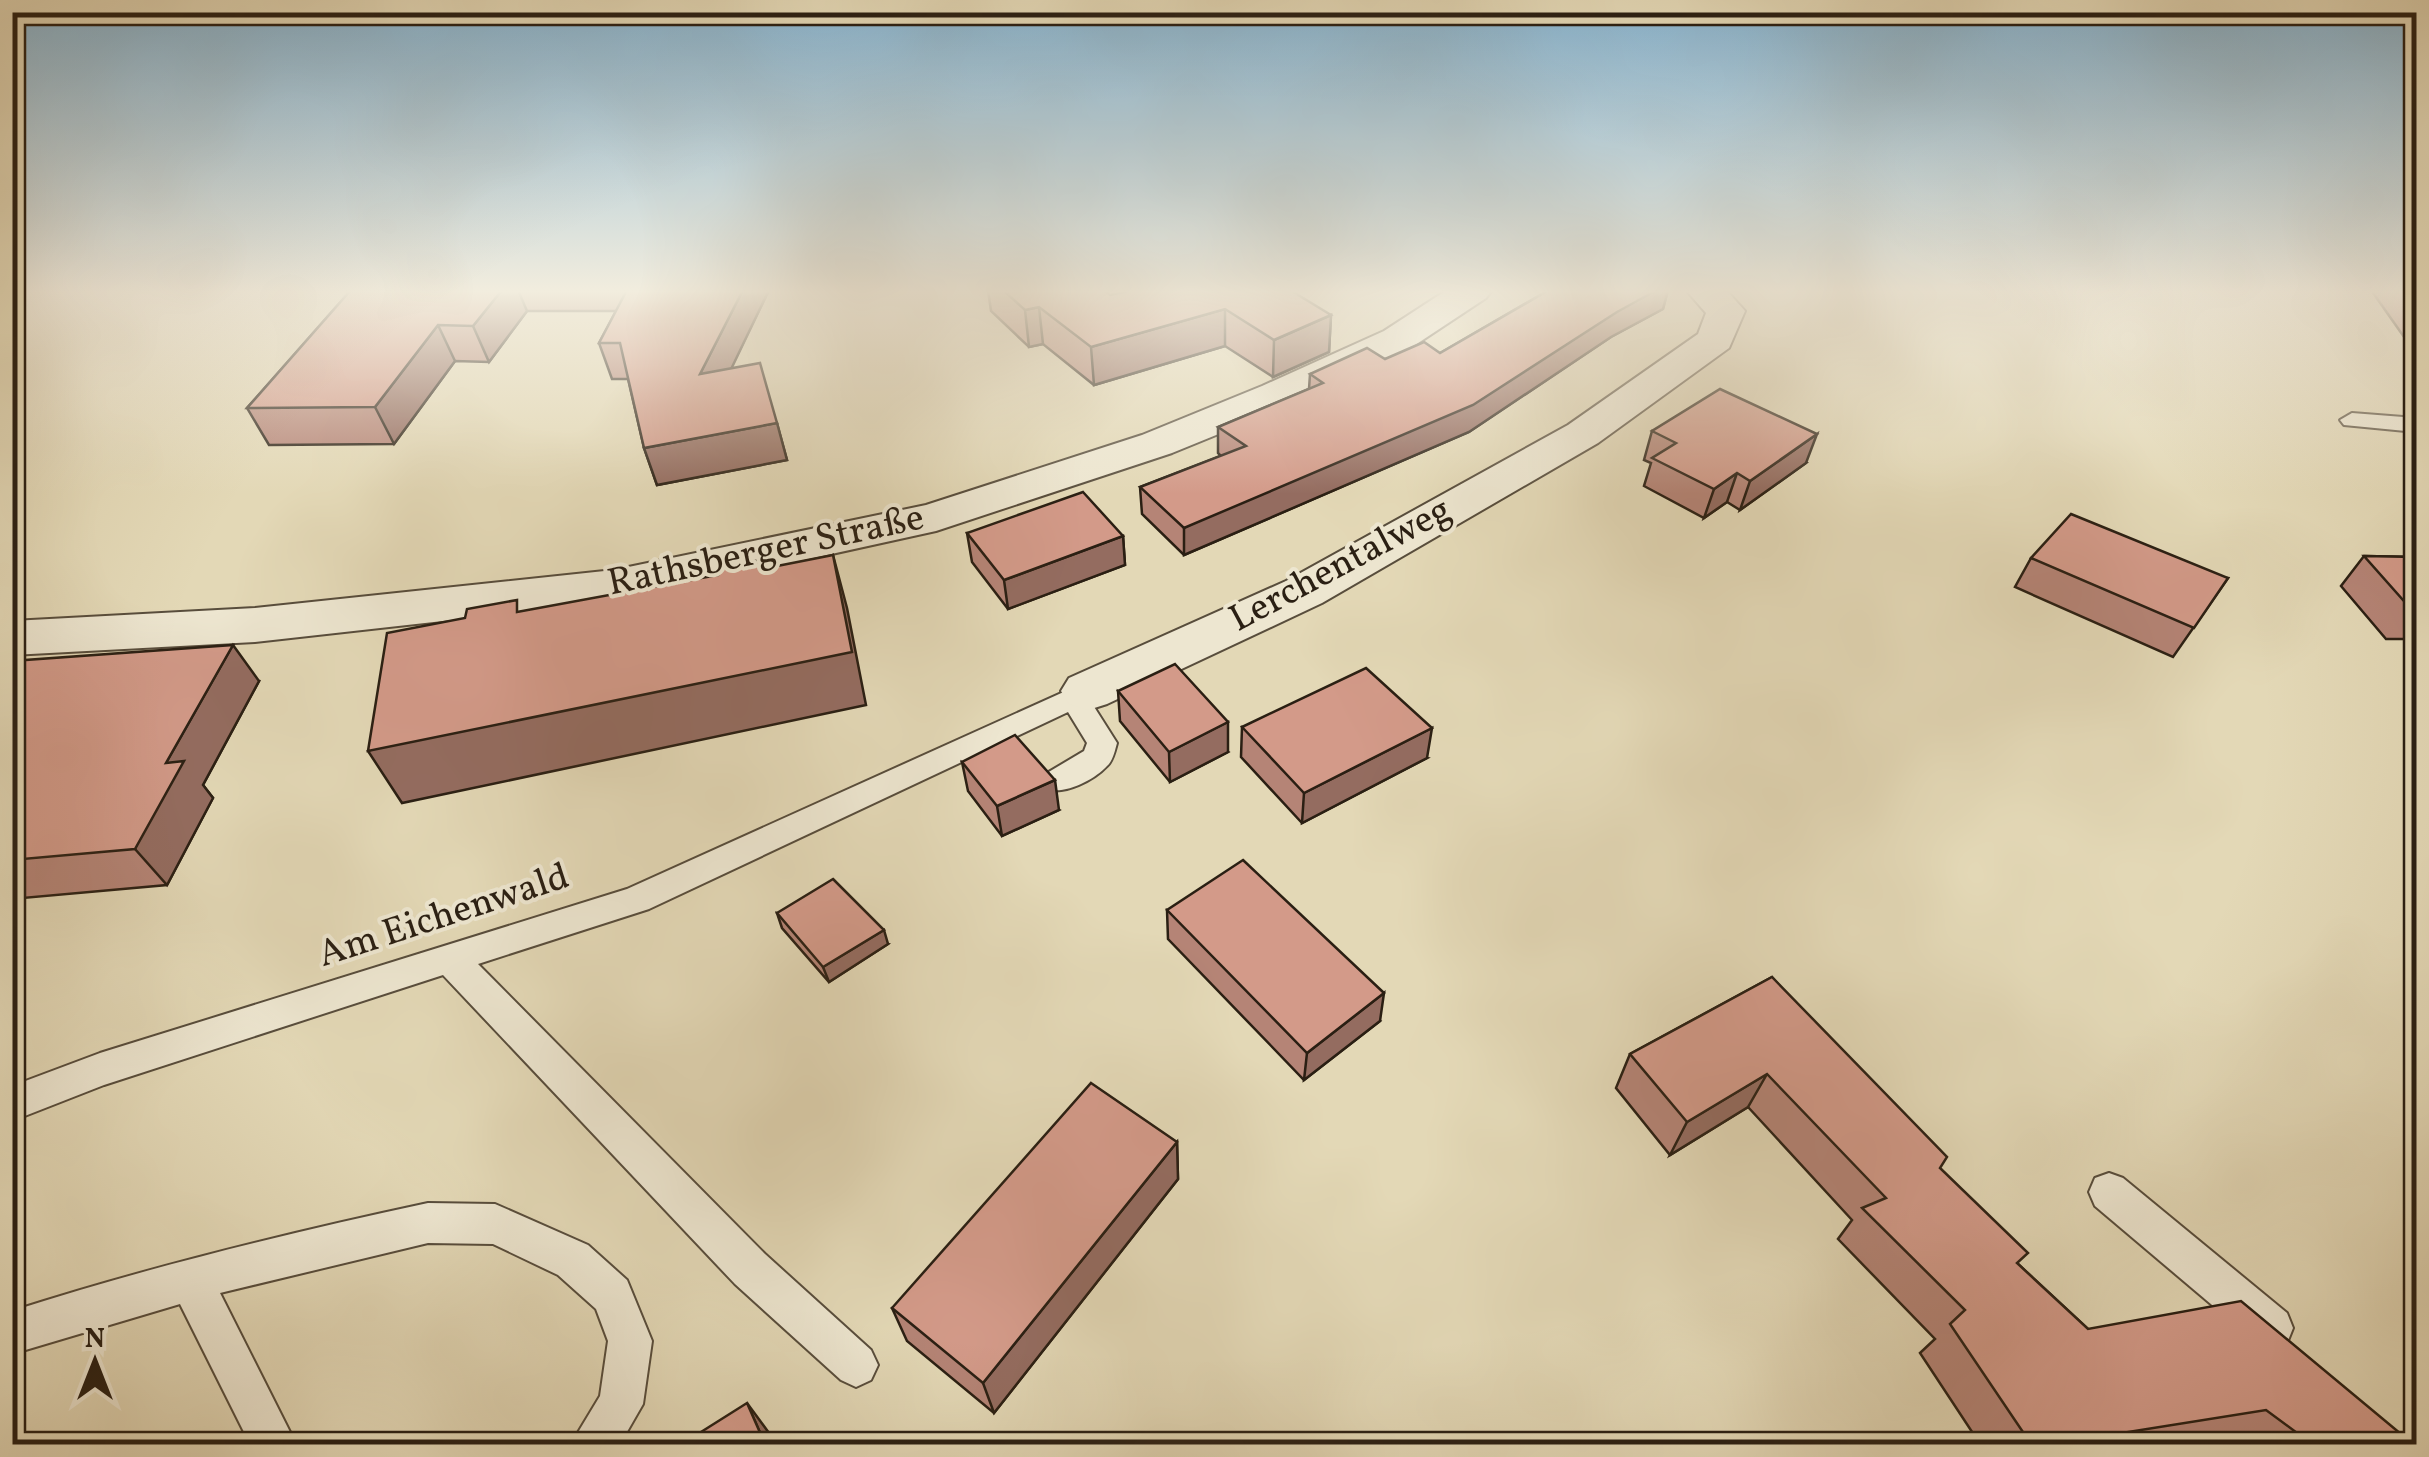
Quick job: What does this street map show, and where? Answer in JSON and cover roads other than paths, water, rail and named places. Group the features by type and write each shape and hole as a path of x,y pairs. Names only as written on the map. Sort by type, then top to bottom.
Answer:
{"street":[{"name":"Rathsberger Straße","path":"12,638 255,625 614,586 936,517 1157,444 1357,358"},
{"name":"Lerchentalweg","path":"1080,694 1304,592 1583,434 1691,358"}],"lane":[{"path":"2352,420 2416,424"},
{"path":"1058,781 1097,758 1102,743 1080,694"},
{"name":"Lerchentalweg","path":"891,782 1080,694"},
{"name":"Am Eichenwald","path":"12,1104 100,1070 637,900 891,782"},
{"path":"451,960 750,1269 856,1365"},
{"path":"2109,1192 2306,1356"},
{"path":"12,1334 92,1307 303,1250 428,1223 495,1224 573,1260 612,1296 630,1341 621,1404 594,1444"},
{"path":"191,1281 274,1444"}]}
